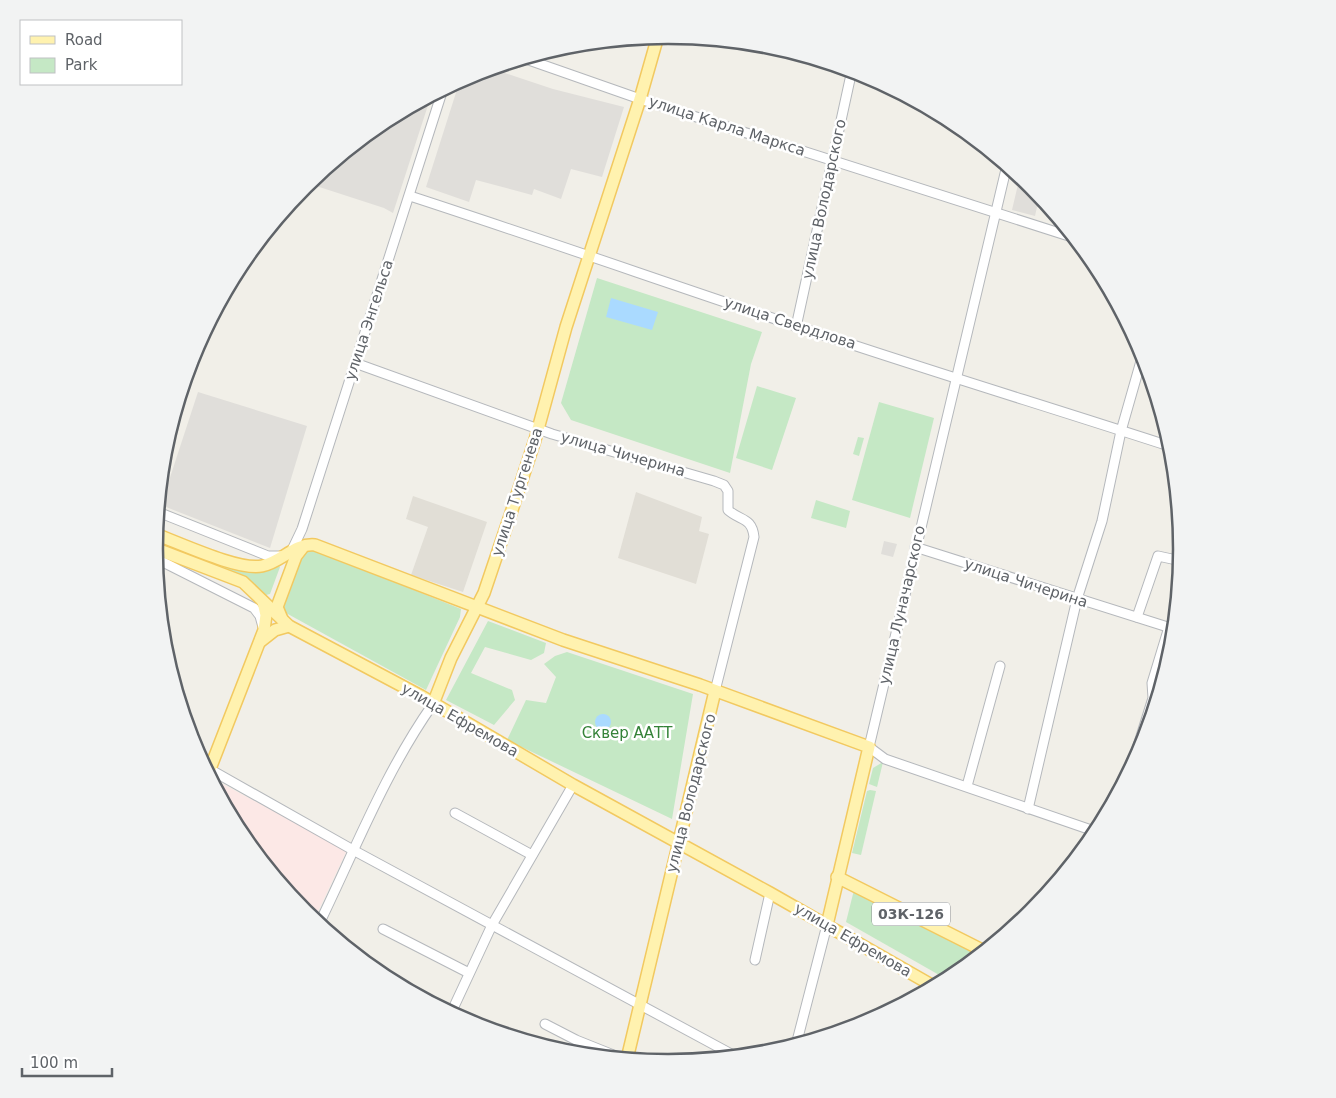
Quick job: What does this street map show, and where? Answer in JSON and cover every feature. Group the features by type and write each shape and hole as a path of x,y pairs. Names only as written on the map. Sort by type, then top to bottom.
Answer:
{"main road":[{"name":"улица Тургенева","path":"433,704 451,658 477,608 512,510 538,428 566,327 656,44"},
{"path":"163,537 235,563 258,567 311,545 563,640 716,691 869,747"},
{"path":"260,642 275,630 288,626 280,617 277,607 296,556 311,545"},
{"name":"улица Ефремова","path":"163,551 230,576 247,585 288,626 421,696 573,785 928,982"},
{"path":"210,762 260,642 266,619 261,598"},
{"name":"улица Володарского","path":"629,1052 716,691"},
{"name":"улица Луначарского","path":"827,925 869,747"},
{"name":"03К-126","path":"837,877 978,948"}],"street":[{"name":"улица Карла Маркса","path":"534,62 640,98 1064,234"},
{"name":"улица Володарского","path":"796,327 850,78"},
{"name":"улица Энгельса","path":"288,553 302,528 440,98"},
{"name":"улица Луначарского","path":"869,747 915,547 1005,173"},
{"name":"улица Свердлова","path":"410,196 590,254 796,327 1163,444"},
{"name":"улица Чичерина","path":"355,363 552,434 692,473 719,483 728,491 728,510 748,522 753,528"},
{"path":"1028,809 1077,599 1102,521 1121,431 1139,368"},
{"path":"164,514 271,557 288,553"},
{"path":"302,528 304,537 311,545"},
{"path":"248,547 269,553 278,553 289,546 302,528"},
{"name":"улица Володарского","path":"716,691 754,537 753,528"},
{"name":"улица Чичерина","path":"915,547 1167,627"},
{"path":"1136,617 1158,556 1173,559"},
{"path":"163,562 254,608 262,621 260,642"},
{"path":"1153,691 1152,683 1164,649"},
{"path":"967,786 1000,666"},
{"name":"улица Тургенева","path":"322,917 364,824 416,728 433,704"},
{"path":"869,747 885,759 1089,829"},
{"path":"216,774 725,1051"},
{"path":"454,1006 492,925 573,785"},
{"path":"455,813 532,855"},
{"path":"755,960 770,893"},
{"name":"улица Луначарского","path":"798,1037 827,925"},
{"path":"383,929 469,973"},
{"path":"545,1024 600,1050"}],"shaded area":[{"path":"503,72 553,89 624,107 602,177 571,169 561,199 534,189 532,195 476,180 469,202 426,187 457,91 475,82"},
{"path":"428,104 393,213 384,208 317,186 360,148 415,111"},
{"path":"1018,185 1041,208 1037,207 1035,216 1012,210"},
{"path":"198,392 307,426 270,548 165,507 167,488"},
{"path":"636,492 702,517 699,531 709,534 696,584 618,558"},
{"path":"413,496 487,522 463,592 411,575 428,527 406,519"},
{"path":"884,541 897,544 893,557 881,554"},
{"path":"221,783 347,850 318,912 267,857 230,802"}],"green space":[{"path":"597,278 762,332 751,364 730,473 571,420 561,403"},
{"path":"757,386 796,398 772,470 736,458"},
{"path":"879,402 934,418 910,518 852,500"},
{"path":"858,437 864,438 859,456 853,454"},
{"path":"816,500 850,511 846,528 811,518"},
{"path":"163,543 248,572 262,571 278,565 280,567 270,594 266,595 248,579"},
{"path":"313,549 461,609 460,617 426,690 286,613 282,607 301,552"},
{"path":"488,621 546,643 544,653 531,660 485,647 471,673 512,690 515,700 494,725 446,700"},
{"name":"Сквер ААТТ","path":"567,652 693,694 672,819 507,740 526,700 546,703 556,677 544,664 555,656"},
{"path":"883,762 877,787 869,784 873,768"},
{"path":"867,791 876,791 861,855 852,853"},
{"path":"854,890 976,950 939,975 846,922"}],"water":[{"path":"611,298 658,312 652,330 606,317"},
{"path":"603,714 609,716 611,722 609,728 603,730 597,728 595,722 597,716"}]}
